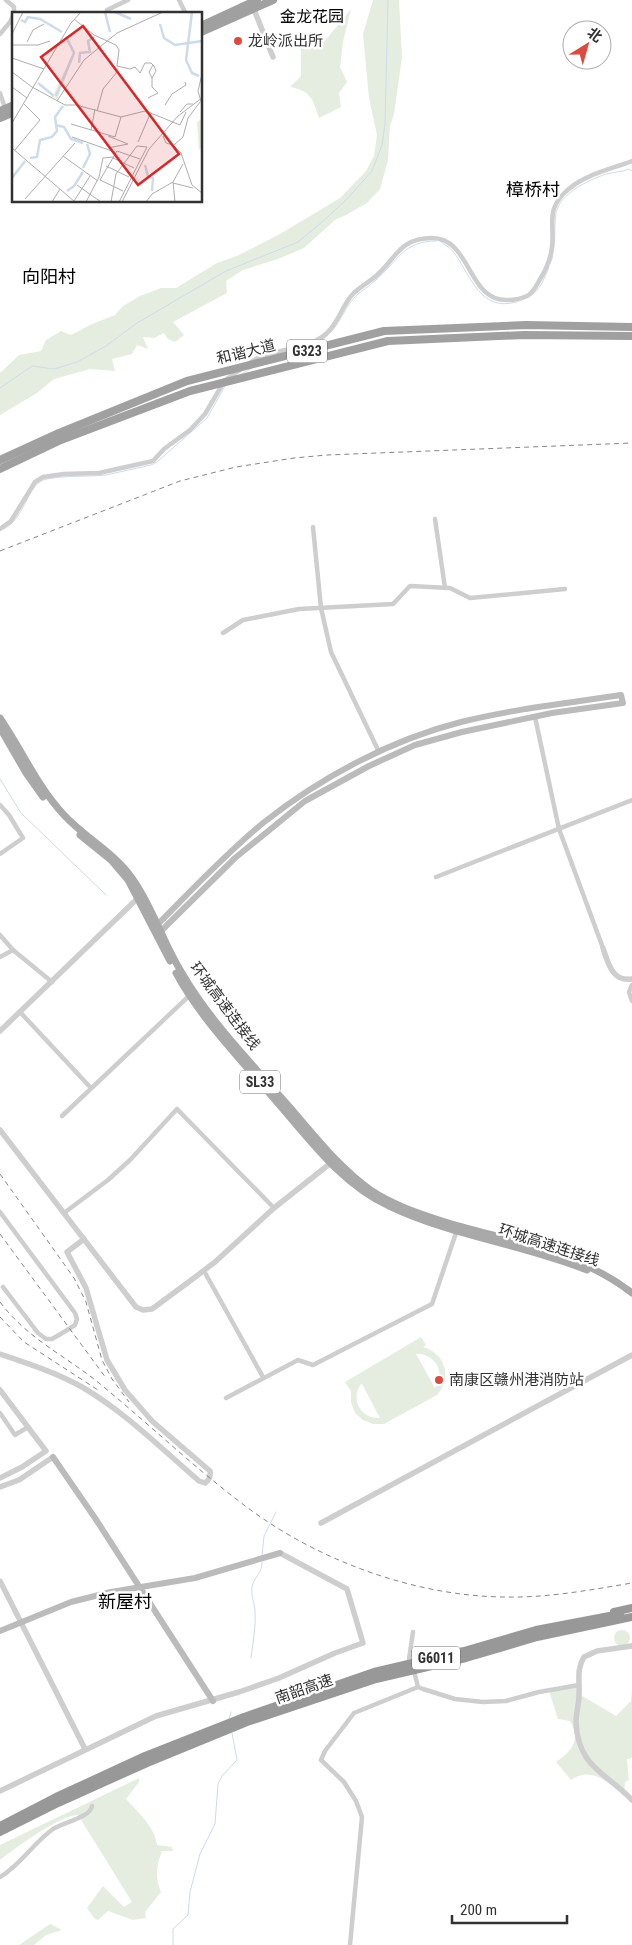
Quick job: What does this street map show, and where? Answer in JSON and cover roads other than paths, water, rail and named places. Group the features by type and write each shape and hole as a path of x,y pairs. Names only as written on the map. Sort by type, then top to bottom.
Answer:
{"highway":[{"path":"202,26 253,3 273,0"},
{"path":"202,31 253,3"},
{"name":"和谐大道","path":"0,460 60,433 187,381 384,331 526,324 632,327"},
{"name":"和谐大道","path":"0,469 61,440 190,391 388,341 524,335 632,336"},
{"path":"536,1630 632,1608"},
{"name":"南韶高速","path":"0,1826 56,1797 145,1756 374,1672 464,1651 536,1630 632,1612"},
{"name":"南韶高速","path":"246,1720 376,1678 466,1658 537,1637 632,1617"},
{"name":"南韶高速","path":"0,1832 58,1802 212,1733"}],"main road":[{"path":"622,695 623,703 535,717 462,732 416,745 368,766 305,801 235,858 157,930 262,824 306,792 380,752 414,737 461,722 541,707 622,695"},
{"name":"环城高速连接线","path":"0,718 50,799 66,818 115,858 131,877 157,930 192,992 333,1162 390,1201 458,1229 571,1264 610,1282 632,1299"},
{"name":"环城高速连接线","path":"0,728 26,773 46,801 62,820 111,860 140,896"},
{"name":"环城高速连接线","path":"458,1229 572,1258 613,1278 632,1293"},
{"path":"53,1458 95,1518 213,1701"},
{"path":"0,1631 71,1602 111,1592 196,1578 280,1553"}],"street":[{"path":"6,0 13,2"},
{"path":"107,10 128,0"},
{"path":"180,0 185,12"},
{"path":"253,3 273,57"},
{"path":"0,34 12,18"},
{"path":"0,93 5,113"},
{"path":"0,528 11,520 35,482 42,477 98,473 152,461 164,449 190,430 205,414 225,380 263,354 309,345 327,333 351,296 376,276 397,251 421,239 434,238 445,240 453,246 480,288 489,296 502,301 514,300 528,295 543,273 551,254 552,210 560,198 584,178 632,161"},
{"path":"435,519 445,588"},
{"path":"313,527 321,608 331,652 380,752"},
{"path":"223,632 243,620 299,610 393,604 410,586 450,588 470,598 565,590"},
{"path":"535,717 559,829 603,948 614,974 622,979 632,979"},
{"path":"436,877 632,800"},
{"path":"0,805 9,815 23,838 0,854"},
{"path":"0,1031 140,896"},
{"path":"0,935 13,950 52,982"},
{"path":"0,957 13,950"},
{"path":"632,985 628,992 632,1001"},
{"path":"62,1116 192,992"},
{"path":"20,1012 91,1088"},
{"path":"64,1213 115,1173 178,1109 274,1208"},
{"path":"0,1130 136,1308 143,1310 152,1308 204,1270 274,1208 333,1162"},
{"path":"0,1212 75,1313 77,1319 75,1325 52,1339 46,1339 38,1333 3,1287"},
{"path":"226,1398 298,1360 313,1365 432,1304 458,1229"},
{"path":"0,1354 82,1387 107,1404 199,1481 204,1483 208,1481 211,1476 210,1472 137,1406 115,1374 102,1346 86,1288 67,1252 84,1239"},
{"path":"204,1270 263,1377"},
{"path":"321,1523 632,1355"},
{"path":"0,1390 46,1451 22,1467 0,1478"},
{"path":"0,1413 15,1434 28,1427"},
{"path":"0,1487 18,1480 53,1458"},
{"path":"0,1791 156,1716 213,1701 279,1678 363,1643 347,1589 280,1553"},
{"path":"0,1581 85,1749"},
{"path":"408,1659 413,1632"},
{"path":"632,1646 597,1651 584,1657 579,1668 576,1720 582,1750 595,1770 632,1800"},
{"path":"414,1675 418,1687"},
{"path":"350,1945 362,1817 356,1801 344,1782 321,1760 325,1751 354,1713 418,1687 455,1699 483,1702 506,1701 539,1692 579,1685"},
{"path":"0,1877 18,1864 50,1831 69,1820 87,1814 92,1806"}],"waterway":[{"path":"0,388 32,366 54,369 77,362 106,346 137,323 226,271 298,242 346,200 372,171 382,145 385,124 388,0"},
{"path":"553,252 556,213 563,199 576,188 606,174 629,169 632,171"},
{"path":"330,333 353,299 384,273 402,253 416,244 436,241"},
{"path":"440,241 454,252 478,290 494,302 504,304 516,302 534,294 541,285 549,267"},
{"path":"550,264 553,256"},
{"path":"318,344 328,335"},
{"path":"240,375 252,368"},
{"path":"4,529 16,519 32,491 41,481 63,477 106,475 157,462 207,418 225,386"},
{"path":"0,779 21,813 106,895"},
{"path":"262,1555 264,1536 276,1512"},
{"path":"251,1658 255,1616 252,1587 261,1569 262,1562"},
{"path":"229,1719 231,1712"},
{"path":"173,1945 173,1929 188,1915 190,1892 200,1854 215,1824 218,1784 222,1776 237,1760 232,1733"}],"railway":[{"path":"0,551 180,481 236,467 327,455 632,443"},
{"path":"0,1174 74,1278 86,1302 102,1360 112,1379 129,1402"},
{"path":"0,1234 106,1378"},
{"path":"0,1302 36,1338 92,1377 244,1505 272,1525 334,1558 401,1582 470,1595 536,1596 632,1583"},
{"path":"0,1317 24,1342 98,1390"}],"place":[{"name":"龙岭派出所","path":"238,41"},
{"name":"南康区赣州港消防站","path":"439,1380"}],"district":[{"name":"金龙花园","path":"312,16"},
{"name":"樟桥村","path":"533,190"},
{"name":"向阳村","path":"49,277"},
{"name":"新屋村","path":"125,1602"}]}
